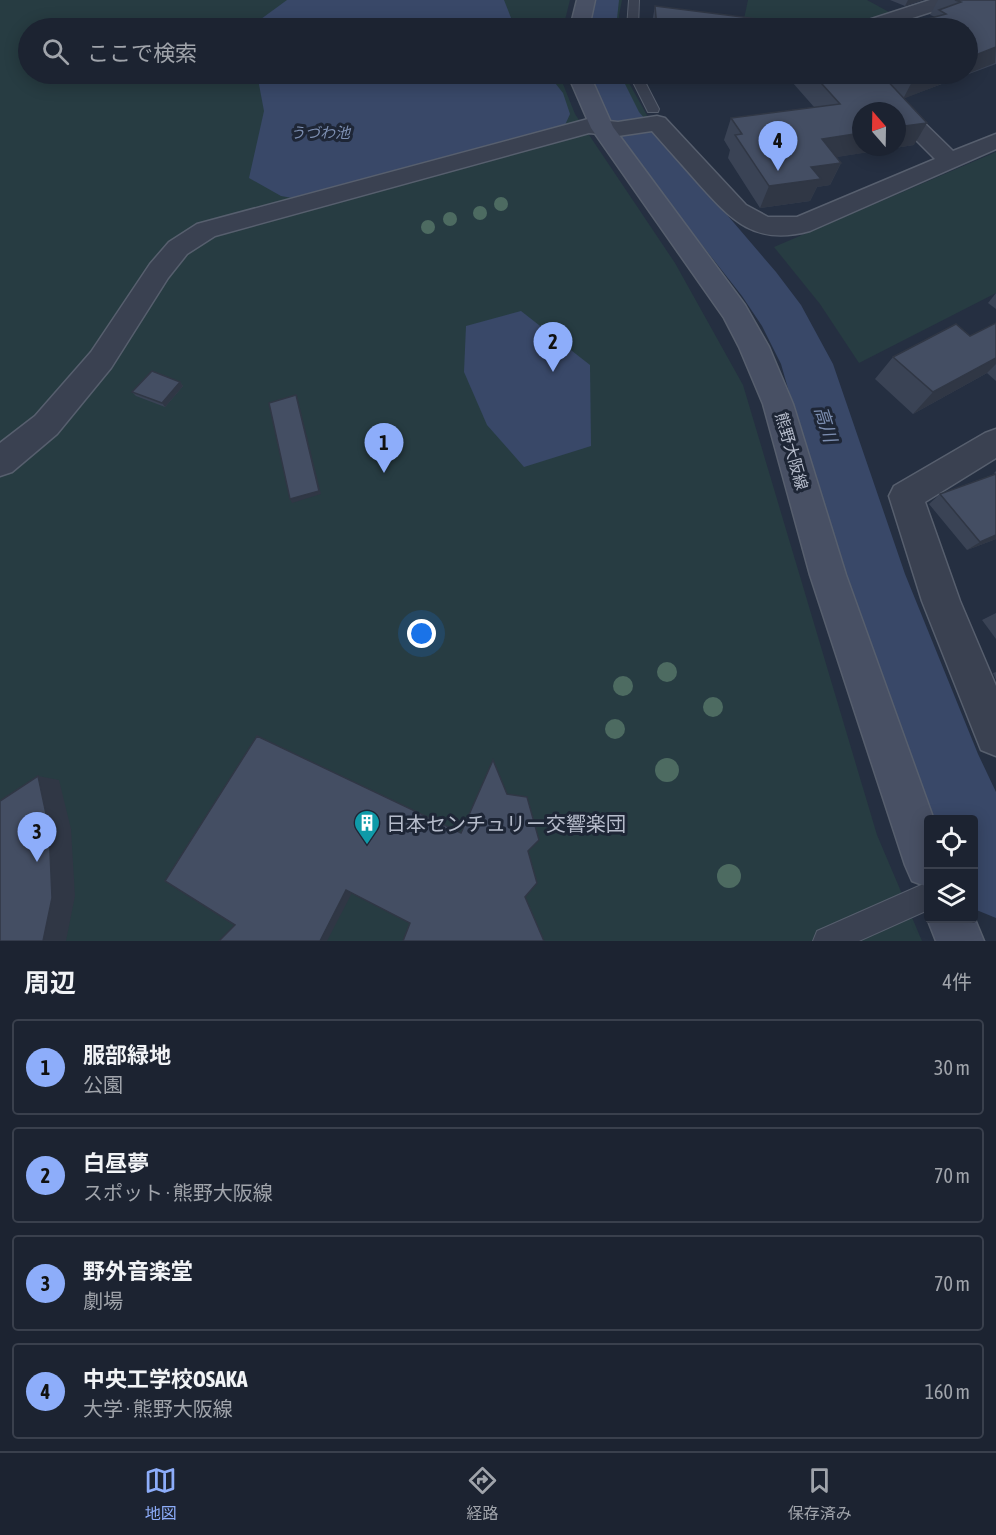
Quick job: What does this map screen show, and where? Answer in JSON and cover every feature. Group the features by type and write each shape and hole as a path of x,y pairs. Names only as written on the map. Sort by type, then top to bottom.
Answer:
{"main road":[{"path":"582,18 586,0"},
{"name":"熊野大阪線","path":"584,84 628,123 735,312 762,366 778,404 828,575 924,853"},
{"path":"952,923 960,941"}],"street":[{"path":"894,18 949,0"},
{"path":"873,84 949,160"},
{"path":"0,472 53,428 110,362 169,272 185,252 211,235 628,123"},
{"path":"0,462 46,425 101,360 159,271 178,248 206,230 588,126 628,123 657,123 737,211 752,222 777,228 801,225 996,141"},
{"path":"996,442 906,496 941,601 996,735"}],"lane":[{"path":"633,18 634,0"},
{"path":"628,123 634,84"},
{"path":"827,941 924,898"}],"green space":[{"path":"0,0 570,0 566,18 18,18 18,84 563,84 575,114 675,263 743,385 877,835 922,941 0,941"},
{"path":"608,0 622,0 619,18 604,18"},
{"path":"748,0 867,0 889,12 870,18 744,18"},
{"path":"614,84 630,84 648,117 633,119"},
{"path":"996,152 996,293 859,363 820,304 774,247"}],"water":[{"path":"287,0 504,0 511,18 262,18"},
{"name":"うづわ池","path":"259,84 556,84 563,93 570,114 565,125 298,199 281,196 249,178 264,111"},
{"path":"521,311 590,365 591,446 524,467 487,425 464,372 466,326"}],"building":[{"path":"955,0 996,0 996,47 978,54 978,18 931,18 946,14 939,10 961,2"},
{"path":"655,6 750,18 656,18"},
{"path":"822,84 890,84 927,123 906,126 906,102 852,102 852,134 822,139 841,163 811,167 821,179 769,186 735,135 742,134 731,118 840,104"},
{"path":"996,323 996,358 933,392 893,357 956,324 970,336"},
{"path":"152,371 180,382 162,403 132,392"},
{"path":"296,395 319,491 290,499 269,403"},
{"path":"996,474 996,535 980,542 940,494"},
{"name":"日本センチュリー交響楽団","path":"257,736 461,833 493,760 507,794 527,797 539,840 528,851 537,883 525,897 544,941 403,941 410,923 346,890 320,941 219,941 235,925 165,881"},
{"path":"38,776 49,828 52,898 43,941 0,941 0,801"}],"waterway":[{"name":"高川","path":"599,18 603,0"},
{"name":"高川","path":"607,84 621,116 759,284 783,318 807,364 873,574 950,777 967,815"},
{"name":"高川","path":"978,838 996,878"}],"place":[{"name":"中央工学校OSAKA","path":"778,171"},
{"name":"白昼夢","path":"553,372"},
{"name":"服部緑地","path":"384,473"},
{"name":"日本センチュリー交響楽団","path":"367,846"},
{"name":"野外音楽堂","path":"37,862"}]}
